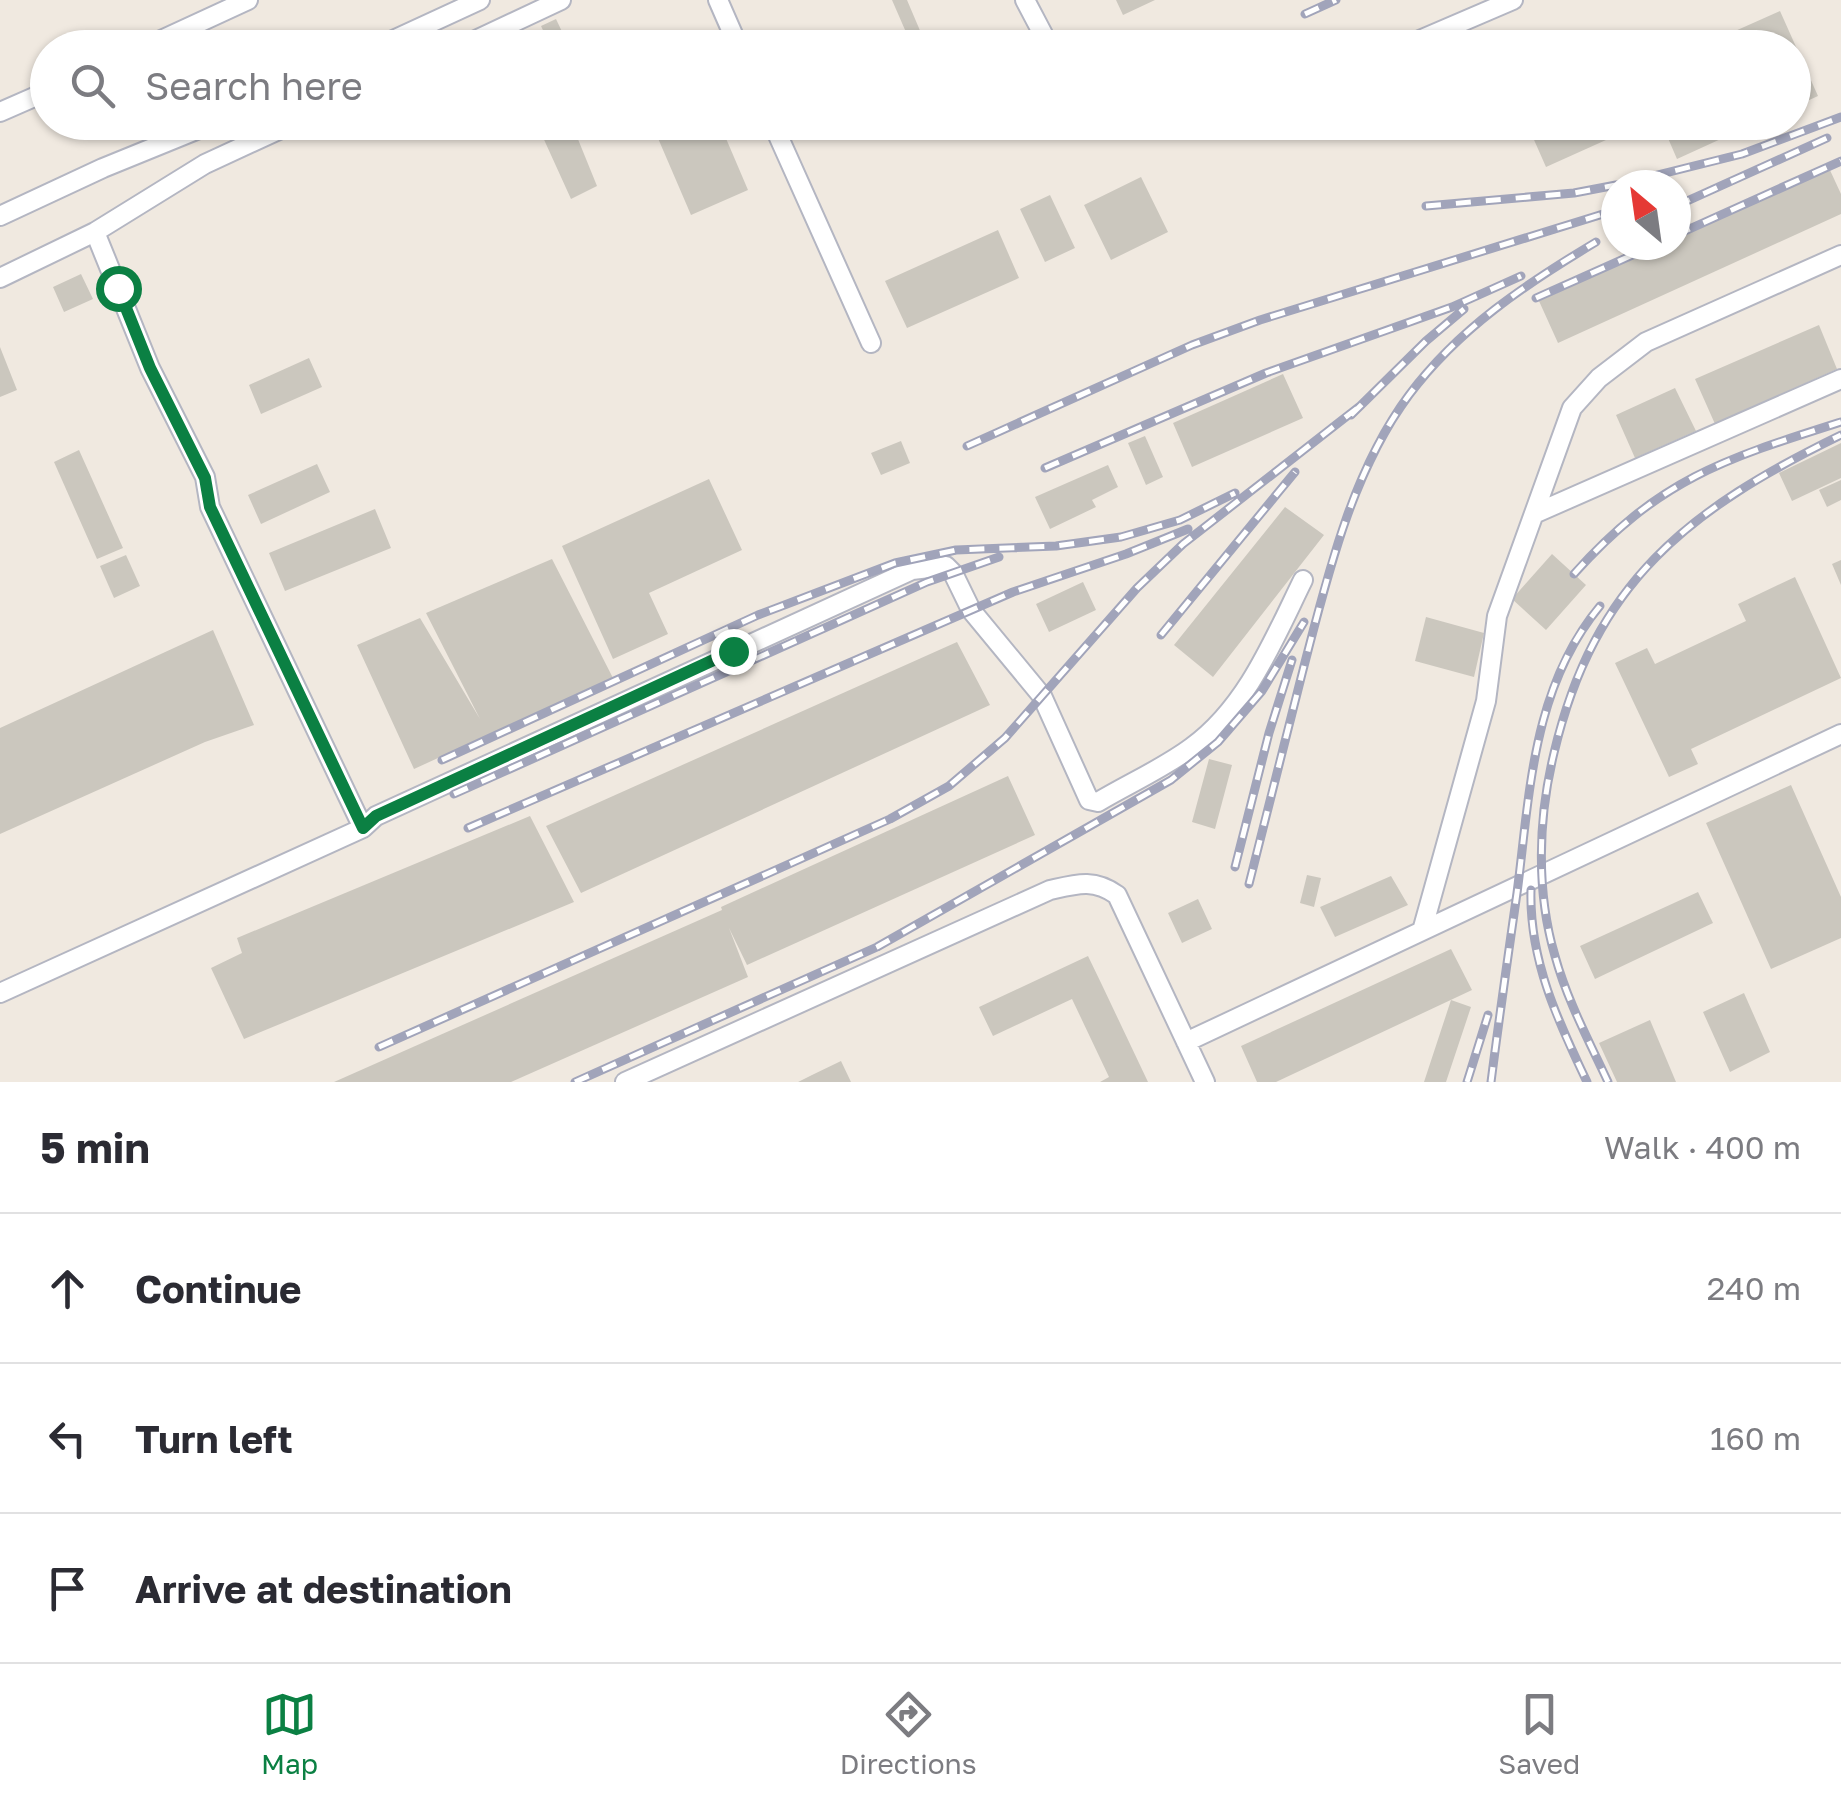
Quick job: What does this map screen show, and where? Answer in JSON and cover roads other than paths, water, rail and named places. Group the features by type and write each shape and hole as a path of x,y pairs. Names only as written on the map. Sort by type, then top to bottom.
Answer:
{"lane":[{"path":"183,30 248,0"},
{"path":"415,30 480,0"},
{"path":"498,30 560,0"},
{"path":"718,0 731,30"},
{"path":"1025,0 1041,30"},
{"path":"1444,30 1513,0"},
{"path":"0,112 30,99"},
{"path":"0,216 172,140"},
{"path":"0,278 94,232 204,164 257,140"},
{"path":"780,140 870,343"},
{"path":"94,232 150,368 205,478 210,507 363,828"},
{"path":"1422,931 1486,701 1497,616 1572,408 1599,378 1646,342 1841,255"},
{"path":"1534,514 1841,379"},
{"path":"0,993 363,828 376,816 478,768 912,570 946,566 953,572 970,610 1042,696 1089,800 1098,802 1193,747 1236,704 1271,646 1303,580"},
{"path":"1186,1042 1840,738"},
{"path":"625,1082 1050,890 1084,882 1105,886 1117,894 1204,1082"}],"railway":[{"path":"1305,14 1336,0"},
{"path":"1811,128 1841,117"},
{"path":"1691,199 1827,138"},
{"path":"1677,170 1779,140"},
{"path":"1691,228 1841,161"},
{"path":"1426,206 1601,188"},
{"path":"967,446 1192,345 1260,320 1601,215"},
{"path":"1249,884 1332,563 1371,458 1409,395 1449,349 1519,291 1596,242"},
{"path":"1536,298 1621,260"},
{"path":"1045,468 1266,373 1452,307 1521,276"},
{"path":"1351,415 1464,309"},
{"path":"379,1047 890,819 949,786 1005,738 1137,588 1183,544 1360,406"},
{"path":"1574,574 1635,515 1696,476 1762,448 1841,422"},
{"path":"1608,1082 1560,972 1542,881 1542,829 1549,778 1572,693 1594,642 1622,597 1656,558 1694,523 1738,492 1841,435"},
{"path":"1161,635 1295,472"},
{"path":"442,760 758,615 895,563 956,550 1056,546 1121,537 1180,520 1235,493"},
{"path":"468,828 1013,592 1188,529"},
{"path":"454,794 927,582 999,557"},
{"path":"1491,1082 1538,743 1560,671 1600,606"},
{"path":"575,1082 877,947 1171,780 1218,742 1262,691 1304,622"},
{"path":"1235,867 1292,660"},
{"path":"1531,890 1540,965 1556,1013 1587,1082"},
{"path":"1467,1082 1488,1015"}]}
